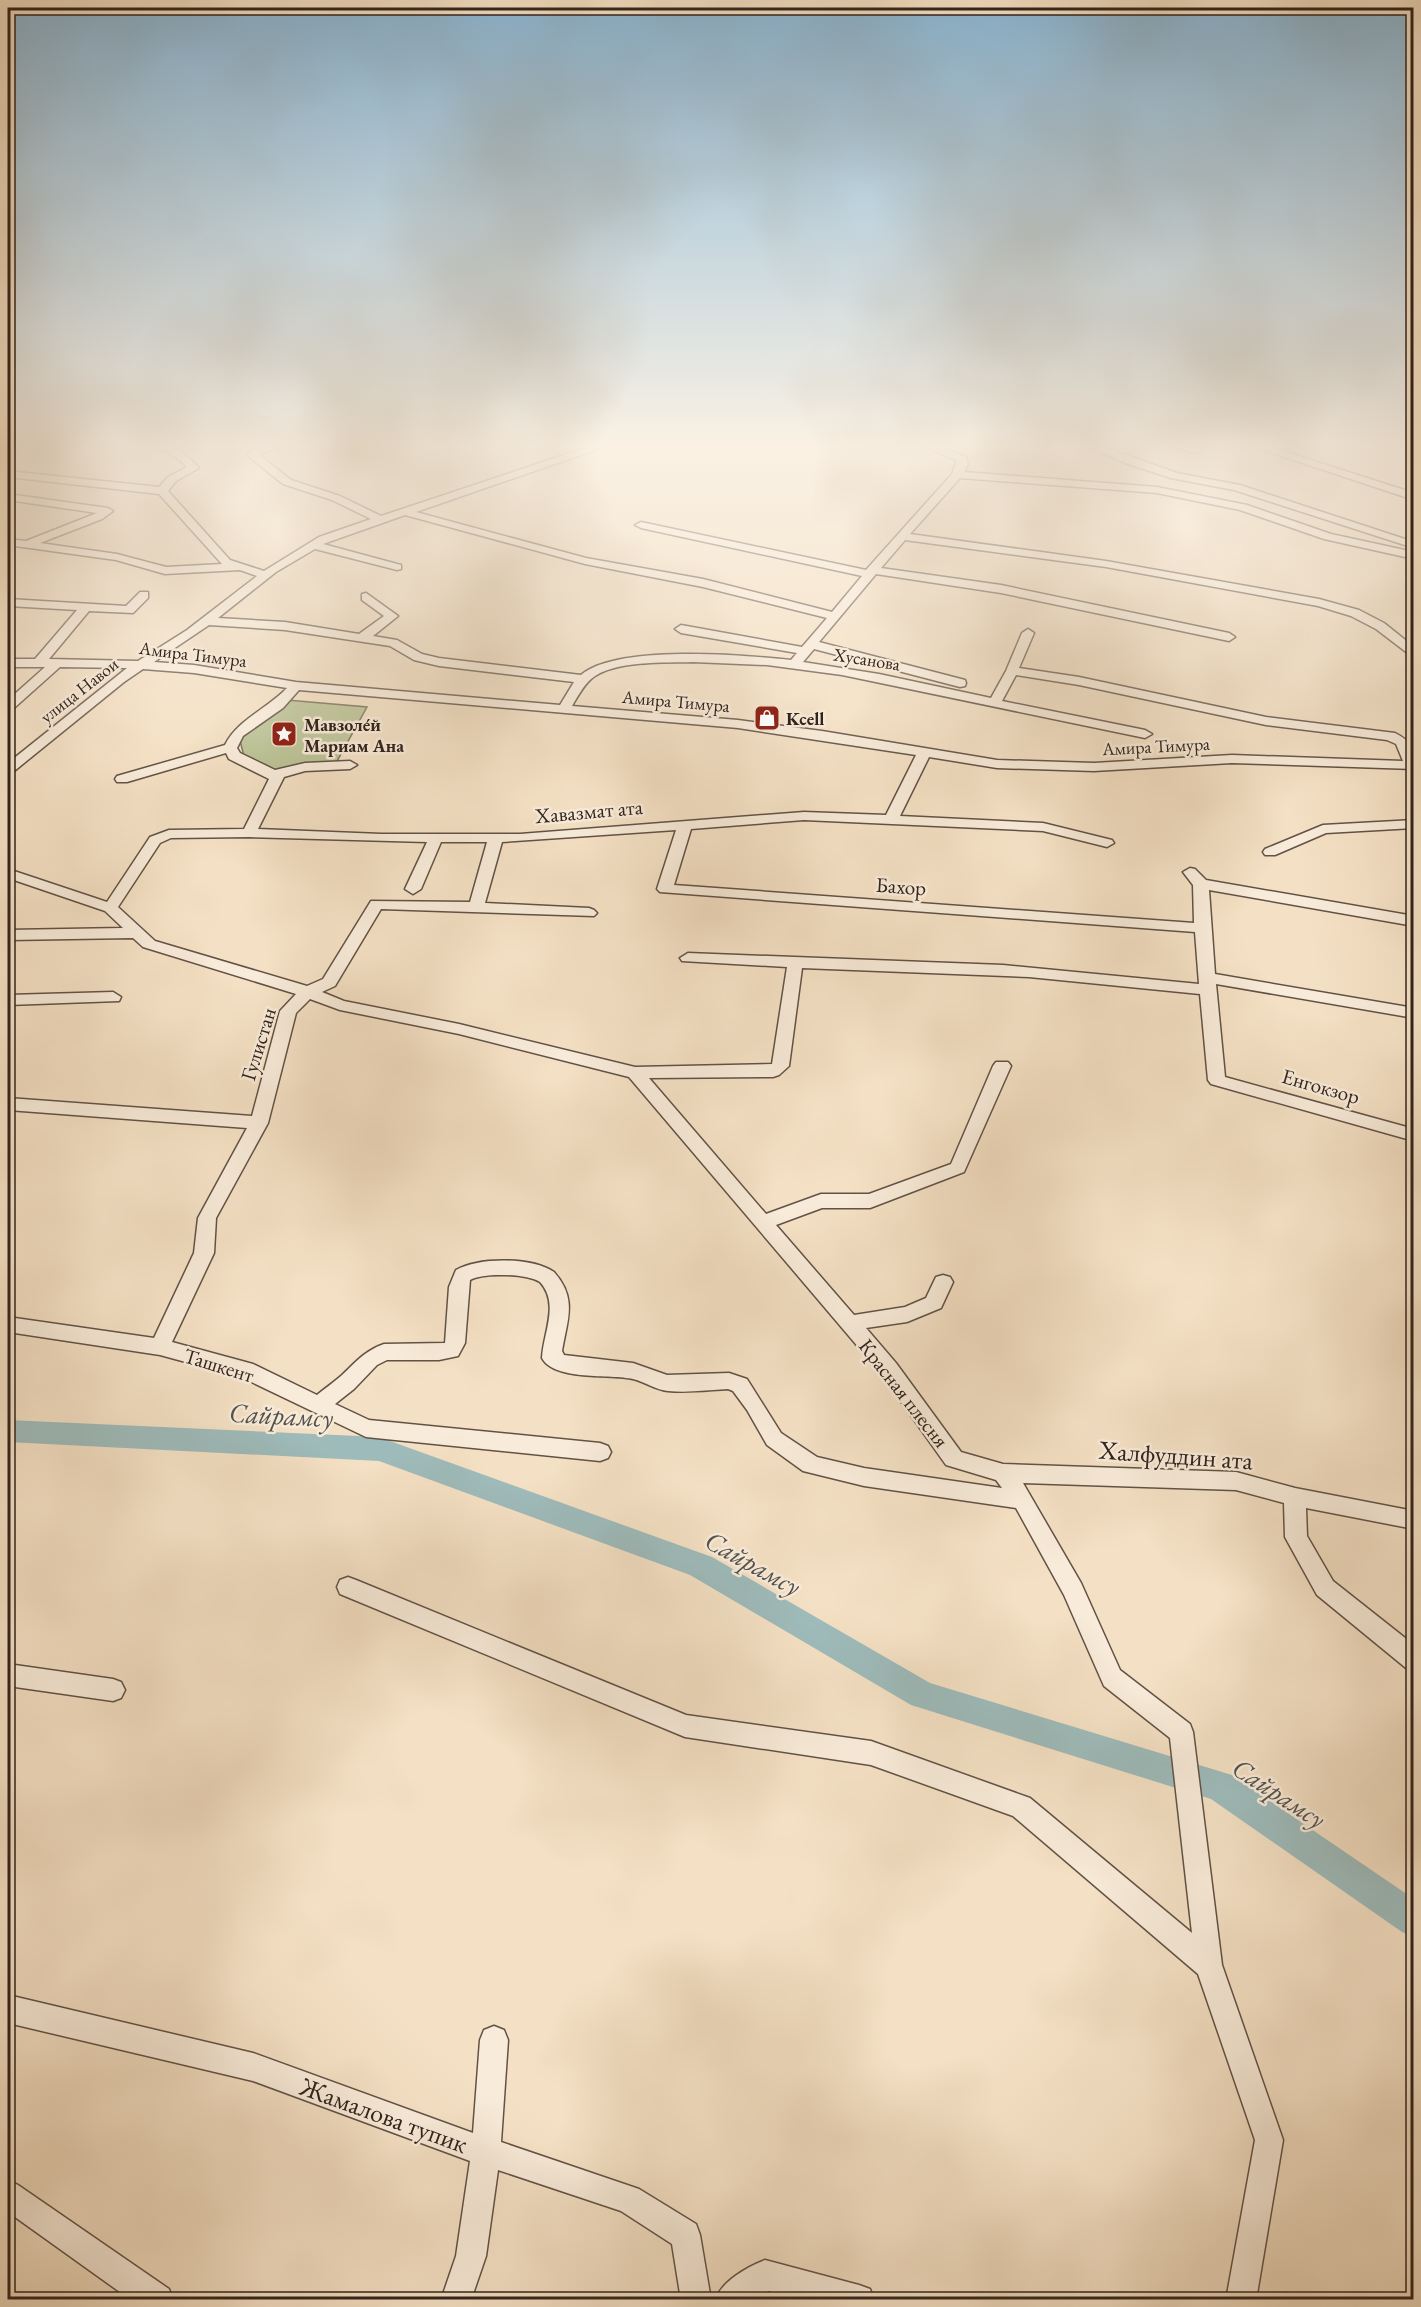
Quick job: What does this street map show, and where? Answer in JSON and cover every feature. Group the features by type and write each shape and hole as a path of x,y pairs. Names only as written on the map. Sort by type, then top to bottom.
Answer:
{"street":[{"path":"87,553 117,557 165,571 240,567"},
{"path":"218,553 226,562 266,575"},
{"name":"улица Навои","path":"8,769 119,680 207,621 266,575 302,553"},
{"path":"343,553 398,567"},
{"path":"554,553 585,561 703,584 835,616"},
{"path":"776,553 871,572 1001,590 1229,637"},
{"path":"793,666 887,553"},
{"path":"1023,553 1106,564 1318,603 1355,613 1380,626 1413,654"},
{"path":"1398,553 1413,556"},
{"path":"8,602 129,610 144,595"},
{"path":"362,638 392,616 366,597"},
{"path":"39,663 86,607"},
{"path":"207,621 285,626 393,643 418,657 439,662 583,679 564,708"},
{"path":"681,629 808,648 997,699 1028,633"},
{"name":"Хусанова","path":"583,679 597,669 616,664 675,659 730,658 855,674 997,699 1145,734"},
{"name":"Амира Тимура","path":"8,663 144,665 194,669 296,686 738,724 997,764 1094,767 1232,759 1413,765"},
{"path":"8,706 57,663"},
{"path":"1012,671 1079,681 1266,721 1390,736 1402,742 1413,765"},
{"path":"122,779 230,747 237,734 278,705 296,686"},
{"path":"230,747 234,756 278,777 249,833"},
{"path":"891,820 924,752"},
{"path":"273,775 305,767 350,765"},
{"name":"Хавазмат ата","path":"110,908 155,840 169,834 249,833 520,838 804,816 1043,827 1107,843"},
{"name":"Бахор","path":"685,824 665,890 1202,928"},
{"path":"1270,852 1323,829 1413,824"},
{"path":"413,889 436,838"},
{"path":"477,907 495,838"},
{"path":"8,873 110,908 149,944 308,992 340,1005 459,1029 635,1073 773,1071 780,1066 795,964"},
{"path":"1207,984 1196,878 1413,921"},
{"name":"Гулистан","path":"160,1347 204,1253 207,1218 259,1123 288,1011 308,992 329,982 376,904 589,913"},
{"path":"8,935 135,933"},
{"path":"688,958 795,964 1003,970 1207,984 1413,1013"},
{"name":"Енгокзор","path":"1207,984 1217,1080 1413,1135"},
{"path":"8,1000 113,997"},
{"path":"763,1222 821,1201 870,1201 958,1168 1002,1066"},
{"name":"Красная плесня","path":"635,1073 889,1369 954,1459 1003,1473"},
{"path":"8,1104 259,1123"},
{"path":"318,1406 347,1383 370,1359 384,1352 451,1350 455,1343 459,1283 464,1274 473,1269 534,1272 544,1275 552,1282 560,1303 552,1358 559,1362 633,1371 667,1383 729,1381 740,1385 774,1439 812,1466 864,1477 1023,1500"},
{"path":"850,1323 907,1314 934,1302 943,1282"},
{"name":"Ташкент","path":"8,1325 160,1347 246,1370 366,1428 600,1452"},
{"path":"1003,1473 1023,1500 1073,1590 1112,1678 1181,1732 1209,1965 1269,2140 1241,2300"},
{"name":"Халфуддин ата","path":"1003,1473 1236,1481 1295,1497 1413,1520"},
{"path":"1295,1497 1296,1537 1325,1588 1413,1660"},
{"path":"348,1587 685,1726 871,1753 1021,1807 1209,1965"},
{"path":"8,1675 113,1690"},
{"name":"Жамалова тупик","path":"8,2009 253,2067 486,2152 629,2199 685,2235 696,2300"},
{"path":"456,2300 471,2256 486,2152 494,2040"},
{"path":"8,2195 158,2300"},
{"path":"730,2300 765,2275 859,2300"}],"green space":[{"path":"287,700 367,707 336,763 273,771 244,756 239,737"}],"waterway":[{"name":"Сайрамсу","path":"8,1431 380,1449 701,1566 922,1695 1220,1786 1414,1920"}],"place":[{"name":"Kcell","path":"767,718"},
{"name":"Мавзоле́й Мариам Ана","path":"284,734"}]}
